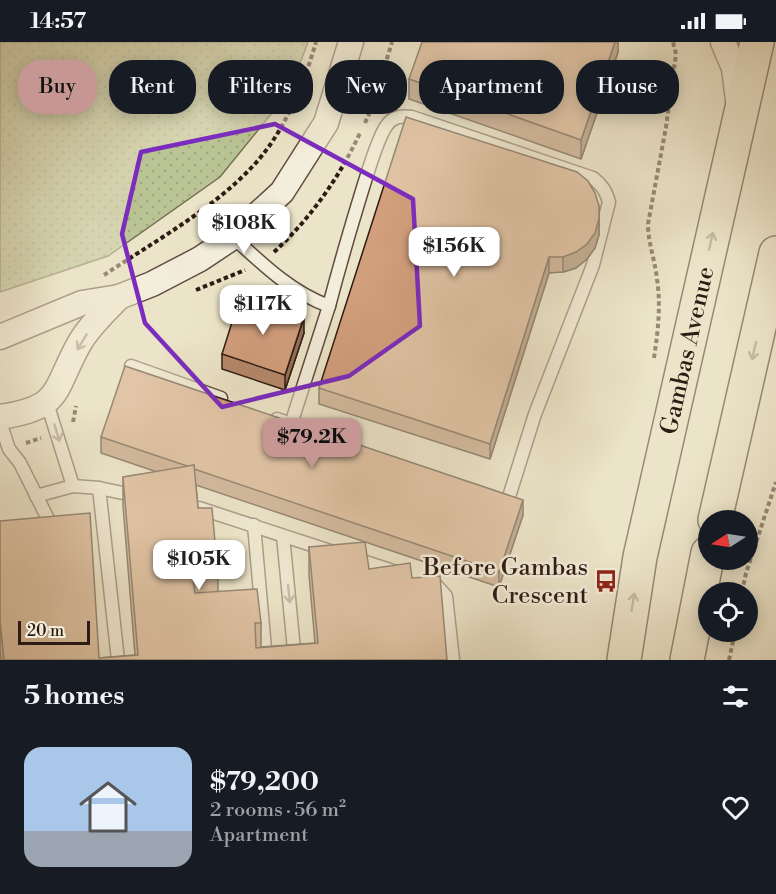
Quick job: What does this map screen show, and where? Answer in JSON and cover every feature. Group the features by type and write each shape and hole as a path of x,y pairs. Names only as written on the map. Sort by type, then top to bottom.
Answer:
{"main road":[{"name":"Gambas Avenue","path":"624,660 640,557 757,42"},
{"path":"717,510 776,253"},
{"path":"687,660 705,570"}],"street":[{"path":"0,337 82,303 119,297 152,284 191,264 233,237 282,192 326,123 351,42"},
{"path":"723,42 734,68 740,114"},
{"path":"0,417 24,414 47,403 59,386 80,343 92,325 119,297"}],"lane":[{"path":"269,416 296,426 346,242 372,162 387,124 393,119 402,116 412,117 593,178 603,186 609,202 593,265 535,414 507,503 486,495"},
{"path":"233,237 261,263 312,300 328,306"},
{"path":"131,366 237,404"},
{"path":"47,403 73,486"},
{"path":"0,422 9,449 20,463 60,543"},
{"path":"36,496 73,486 99,488 154,499"},
{"path":"99,488 118,660"},
{"path":"187,506 209,510 436,585 446,596 453,660"},
{"path":"254,525 266,660"},
{"path":"283,536 295,660"}],"path":[{"path":"100,278 233,187 254,166 286,117 308,72 316,42"},
{"path":"654,358 659,310 657,279 648,239 648,224 666,127 675,54 673,42"},
{"path":"744,582 776,482"},
{"path":"729,660 733,642"}],"highlighted area":[{"path":"275,124 413,199 420,326 349,376 222,407 145,323 122,234 141,152"}],"green space":[{"path":"0,42 308,42 301,60 208,60 208,114 271,114 220,177 108,256 0,292"}],"building":[{"path":"422,42 615,42 609,60 576,60 576,114 590,114 581,140 508,114 564,114 564,60 419,60 419,83 409,79"},
{"path":"406,117 577,172 588,181 599,206 599,219 595,233 587,244 563,257 549,257 490,444 319,388"},
{"path":"240,297 304,317 285,375 222,354"},
{"path":"125,366 523,500 499,572 194,469 194,465 187,466 101,437"},
{"path":"194,465 198,508 212,508 218,577 193,580 195,593 257,589 261,623 255,623 256,648 318,643 309,547 365,542 369,569 410,563 412,578 440,576 447,660 4,660 0,621 0,521 90,513 99,658 138,655 123,477"}],"place":[{"name":"Before Gambas Crescent","path":"606,581"}]}
